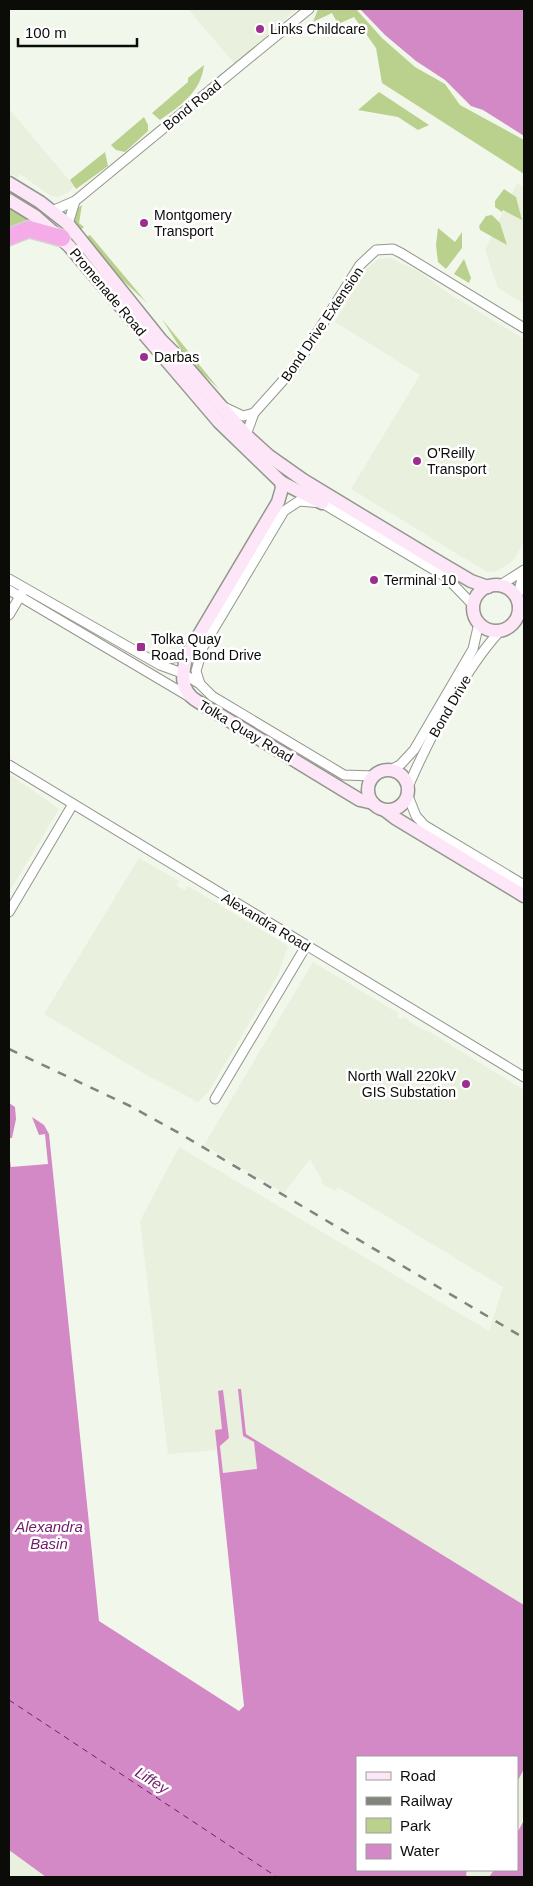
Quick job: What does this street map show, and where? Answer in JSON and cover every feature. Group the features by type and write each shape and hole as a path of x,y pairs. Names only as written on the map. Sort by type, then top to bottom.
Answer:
{"highway":[{"path":"9,237 29,229 65,231"}],"street":[{"name":"Bond Road","path":"52,210 75,201 309,9"},
{"name":"Promenade Road","path":"9,183 52,210 65,231 219,422 281,482 322,503"},
{"name":"Promenade Road","path":"9,200 65,231 112,276 161,340 246,435 269,456 303,480 471,581 494,586"},
{"path":"65,231 75,201"},
{"name":"Bond Drive Extension","path":"246,435 254,413 296,366 360,265 376,250 393,249 401,253 524,328"},
{"path":"220,404 243,416 254,413"},
{"path":"188,696 182,673 187,655 278,502 282,488 281,482"},
{"path":"200,684 196,671 204,647 284,511 299,501 322,503 446,577 473,605 475,616 479,623 487,629 500,631 513,624 519,612"},
{"path":"473,605 477,596 524,569"},
{"path":"524,569 517,599 524,625"},
{"name":"Tolka Quay Road","path":"9,579 22,593 121,656 360,800 373,803"},
{"path":"494,586 511,591 517,599"},
{"name":"Tolka Quay Road","path":"9,590 22,593 127,646 160,665 182,673 200,684 212,696 344,775 352,777 374,776"},
{"path":"9,615 22,593"},
{"name":"Bond Drive","path":"390,770 400,765 414,750 473,649 479,623"},
{"name":"Bond Drive","path":"408,791 438,727 485,647 500,631"},
{"path":"121,656 127,646"},
{"path":"146,656 163,660 187,655"},
{"name":"Alexandra Road","path":"9,765 524,1077"},
{"path":"524,885 424,825 416,816 403,777 390,770 379,772 374,776 368,787 373,803 524,896"},
{"path":"386,810 401,806 408,791"},
{"path":"9,912 73,804"},
{"path":"215,1099 306,946"}],"shaded area":[{"path":"188,9 297,9 285,19 279,29 235,64"},
{"path":"9,109 74,186 69,192 58,197 51,196 20,174 18,178 9,173"},
{"path":"517,183 524,187 524,304 498,288 485,250"},
{"path":"390,258 418,271 451,295 524,339 524,542 513,561 497,571 487,572 351,489 420,375 335,322 366,269 379,259"},
{"path":"9,774 59,809 9,892"},
{"path":"139,858 179,881 176,885 181,888 185,890 188,886 288,946 278,975 208,1092 198,1102 143,1073 44,1014"},
{"path":"313,962 398,1013 397,1017 401,1019 404,1017 422,1030 428,1031 524,1090 524,1605 246,1434 243,1436 254,1442 257,1469 223,1473 220,1446 229,1437 218,1391 222,1429 215,1430 217,1450 168,1454 140,1221 179,1147 489,1331 503,1287 338,1187 335,1191 321,1183 322,1180 310,1159 284,1193 204,1145"},
{"path":"524,1769 524,1817 518,1828 518,1780"},
{"path":"9,1850 46,1877 9,1877"},
{"path":"467,1871 493,1871 489,1877 469,1877 466,1875"}],"green space":[{"path":"318,9 356,9 382,38 415,67 445,84 460,105 524,140 524,174 382,83 376,48 354,17 338,24 332,13 313,22"},
{"path":"204,65 199,83 189,97 160,120 152,113 188,82 188,78"},
{"path":"379,92 429,125 418,130 398,117 358,110"},
{"path":"144,117 148,125 148,131 125,152 116,150 111,145"},
{"path":"105,152 108,166 76,189 70,180"},
{"path":"504,189 516,197 522,220 495,207 495,201"},
{"path":"82,205 79,223 84,227 79,231 73,223 74,211"},
{"path":"9,206 32,220 9,229"},
{"path":"492,215 500,223 507,245 480,230 479,226 486,216"},
{"path":"438,228 455,242 462,232 462,248 446,269 438,262 436,245"},
{"path":"90,235 147,303 115,273 85,238"},
{"path":"464,259 471,278 469,283 454,274"},
{"path":"162,319 219,389 187,359"}],"water":[{"path":"360,9 524,9 524,136 483,110 471,106 445,80 416,61 385,35"},
{"path":"9,1103 15,1107 16,1119 12,1138 9,1138"},
{"path":"32,1117 44,1125 49,1134 99,1621 239,1711 244,1706 215,1430 222,1429 218,1391 223,1390 229,1438 220,1446 223,1473 257,1469 254,1442 243,1436 238,1389 241,1389 246,1434 524,1605 524,1769 518,1780 518,1756 356,1756 356,1871 467,1871 466,1875 469,1877 46,1877 9,1850 9,1154 11,1167 48,1164 45,1134 39,1135"},
{"path":"524,1820 524,1877 489,1877 493,1871 518,1871 518,1831"}],"ferry route":[{"path":"9,1700 277,1877"}],"railway":[{"path":"9,1049 130,1106 179,1133 524,1338"}],"place":[{"name":"Links Childcare","path":"260,29"},
{"name":"Montgomery Transport","path":"144,223"},
{"name":"Darbas","path":"144,357"},
{"name":"O'Reilly Transport","path":"417,461"},
{"name":"Terminal 10","path":"374,580"},
{"name":"Tolka Quay Road, Bond Drive","path":"141,647"},
{"name":"North Wall 220kV GIS Substation","path":"466,1084"}],"water label":[{"name":"Alexandra Basin","path":"49,1534"},
{"name":"Liffey","path":"152,1780"}]}
